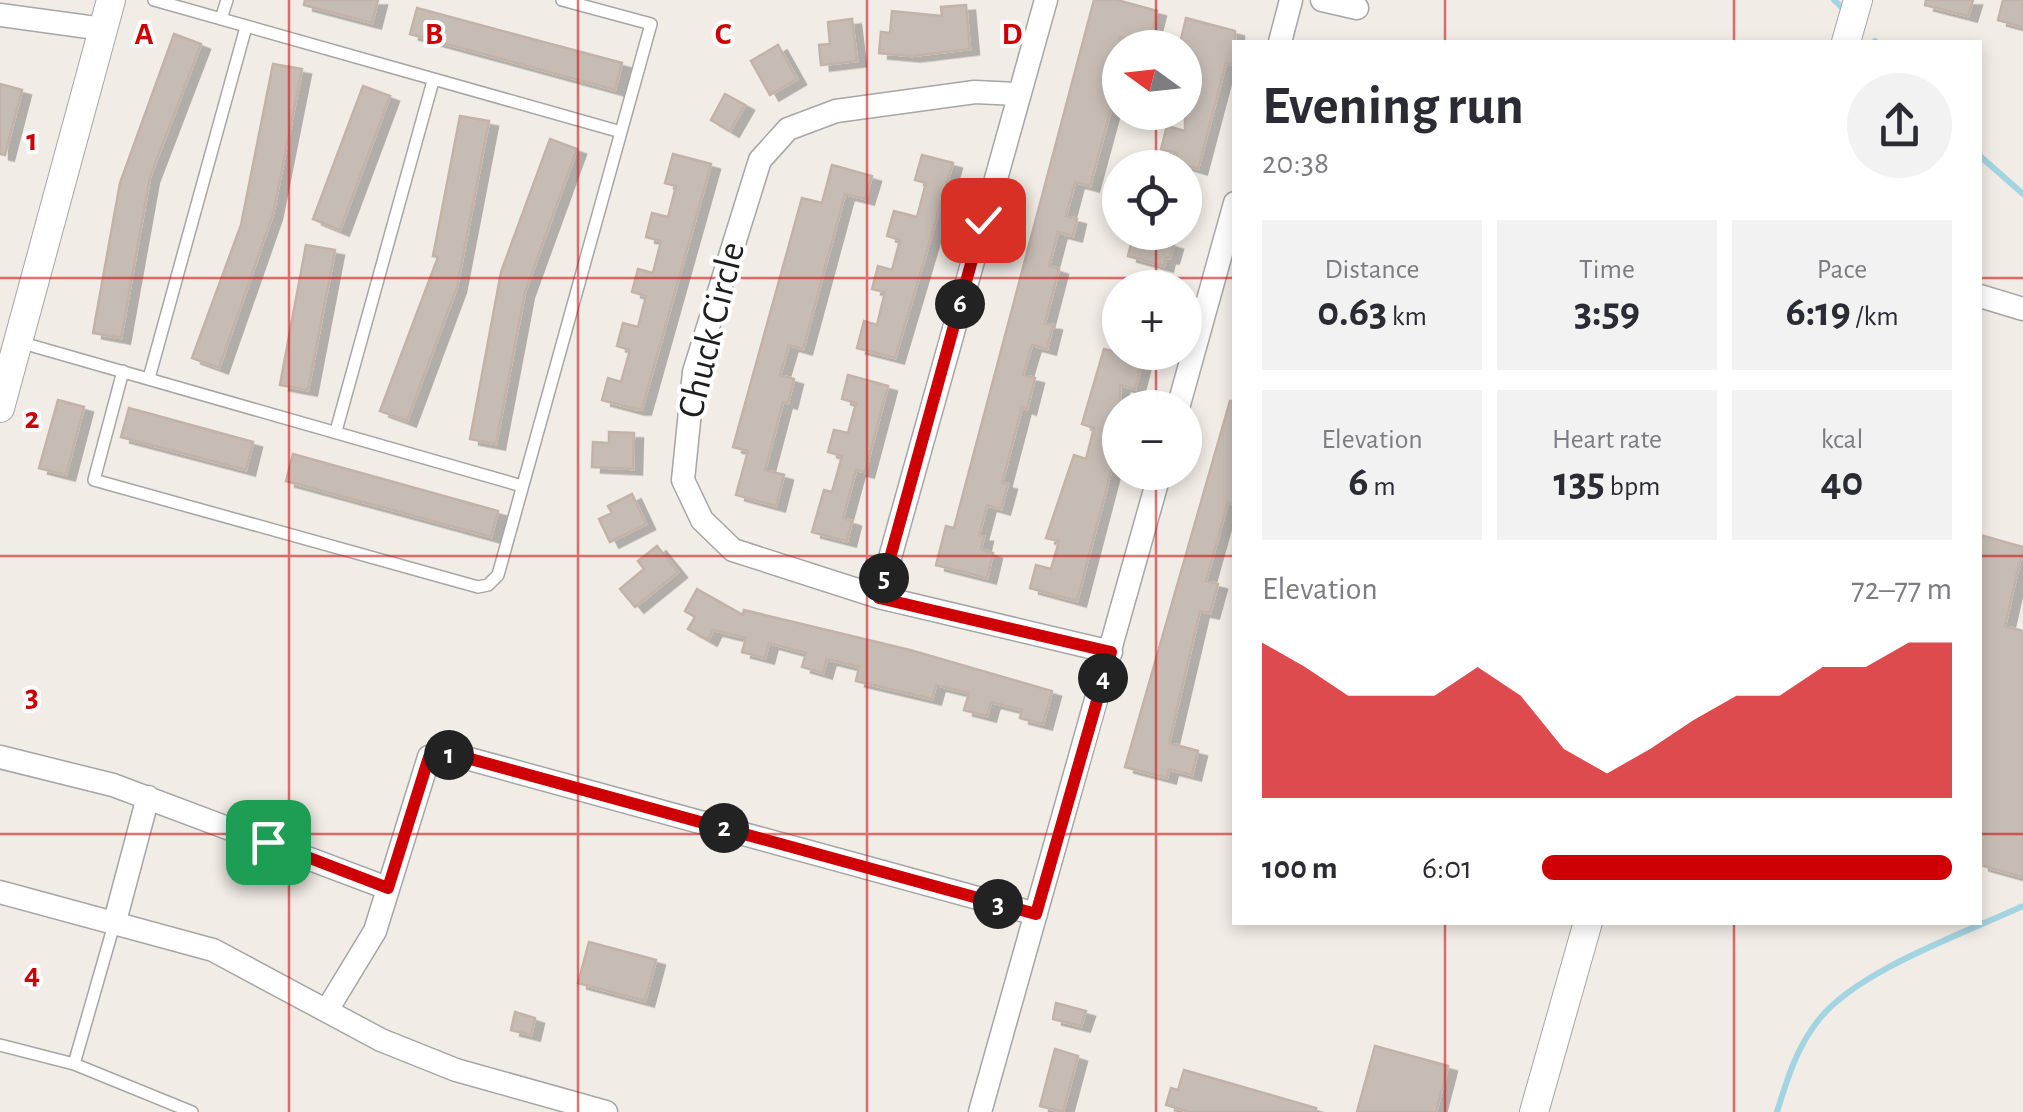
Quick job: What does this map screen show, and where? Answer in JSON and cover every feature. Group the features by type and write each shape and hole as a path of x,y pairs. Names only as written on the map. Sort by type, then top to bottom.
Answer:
{"street":[{"path":"0,408 111,0"},
{"path":"879,598 1046,0"},
{"path":"1281,40 1291,0"},
{"path":"1322,0 1357,8"},
{"path":"1847,40 1858,0"},
{"path":"0,14 102,29"},
{"name":"Chuck Circle","path":"1018,94 974,92 836,112 788,129 760,160 694,372 683,480 702,520 732,550 879,598 1111,652"},
{"path":"1183,390 1232,214"},
{"path":"1982,297 2023,309"},
{"path":"980,1112 1155,490"},
{"path":"327,1010 375,931 429,757 456,755 1036,914"},
{"path":"0,757 148,797 388,888"},
{"path":"115,921 148,797"},
{"path":"0,892 213,950 381,1040 456,1070 606,1112"},
{"path":"1534,1112 1587,925"}],"lane":[{"path":"154,0 620,132"},
{"path":"221,19 226,0"},
{"path":"123,371 94,480 478,587 488,586 498,575 650,24 562,0"},
{"path":"149,378 246,26"},
{"path":"336,432 433,81"},
{"path":"18,342 522,486"},
{"path":"74,1064 115,921"},
{"path":"0,1045 74,1064 192,1112"}],"building":[{"path":"305,0 378,0 372,23 304,5"},
{"path":"1094,0 1117,0 1157,11 1152,30 1102,30 1102,130 1105,130 1090,186 1075,182 1066,216 1077,219 1073,236 1058,232 1049,266 1059,269 1045,323 1053,325 1047,349 1032,345 1023,375 1035,378 1027,409 1022,407 1002,483 1008,484 1001,509 987,505 979,535 984,536 981,549 993,553 987,578 936,565 946,526 954,528"},
{"path":"1926,0 1973,0 1968,16 1925,5"},
{"path":"2003,0 2023,0 2023,27 1998,20"},
{"path":"966,5 970,49 912,56 879,53 881,32 890,33 892,11 942,16 941,7"},
{"path":"417,8 622,63 615,90 410,34"},
{"path":"1186,18 1235,31 1235,40 1232,64 1226,63 1202,154 1202,150 1161,149 1166,130 1202,130 1202,30 1183,30"},
{"path":"852,19 857,61 821,65 819,45 830,44 828,22"},
{"path":"174,34 201,44 150,177 121,338 93,333 120,183"},
{"path":"778,45 797,79 770,95 751,61"},
{"path":"273,64 302,69 273,214 219,368 192,358 241,225"},
{"path":"0,84 22,90 5,155 0,154"},
{"path":"363,86 390,96 340,230 313,219"},
{"path":"725,94 745,105 730,131 711,120"},
{"path":"460,116 489,121 457,287 407,421 380,411 438,257 433,256"},
{"path":"550,139 577,149 525,292 496,444 470,439 501,272"},
{"path":"673,154 711,164 642,409 635,409 602,400 608,378 621,382 630,350 617,346 623,323 638,327 646,296 632,292 638,269 653,273 661,241 646,237 652,213 668,217 676,186 665,183"},
{"path":"922,155 953,163 895,358 857,348 864,321 877,325 885,292 872,289 878,266 892,270 900,240 887,236 894,211 917,217 926,183 915,180"},
{"path":"832,165 872,176 865,199 845,194 803,349 789,345 780,375 794,379 788,403 783,402 765,470 784,475 776,506 736,495 748,451 733,447 802,198 822,203"},
{"path":"306,245 335,250 308,390 280,385"},
{"path":"1130,250 1172,250 1164,266 1128,256"},
{"path":"1102,356 1102,370 1140,370 1135,389 1120,385 1120,390 1102,390 1102,490 1106,490 1077,601 1030,588 1036,565 1051,569 1059,541 1046,538 1074,455 1086,459 1094,428 1082,424"},
{"path":"848,375 888,386 865,472 856,470 843,518 852,521 847,541 812,532 824,490 832,492 842,456 828,452 834,430 848,433 856,403 842,399"},
{"path":"58,400 84,407 66,475 39,468"},
{"path":"1232,401 1232,503 1228,502 1206,581 1218,584 1210,613 1200,611 1169,743 1198,751 1192,775 1169,769 1167,778 1125,767"},
{"path":"129,408 253,442 246,470 121,437"},
{"path":"609,432 634,433 633,469 592,467 593,442 609,443"},
{"path":"293,454 498,511 491,537 286,481"},
{"path":"632,494 646,524 610,542 599,519 612,513 608,506"},
{"path":"1982,536 2023,547 2005,626 2023,631 2023,877 1982,866"},
{"path":"657,546 678,572 635,607 620,589 644,569 638,561"},
{"path":"697,589 743,615 744,610 910,650 1052,691 1043,724 1020,718 1022,710 991,702 987,716 964,710 969,693 936,685 932,699 856,681 859,667 827,659 823,673 802,667 806,653 769,643 765,658 742,652 746,638 713,630 708,640 688,629 695,617 685,611"},
{"path":"589,942 656,960 645,1001 578,983"},
{"path":"1056,1003 1086,1011 1081,1026 1053,1019"},
{"path":"515,1012 535,1018 531,1035 511,1030"},
{"path":"1375,1046 1448,1066 1436,1112 1357,1112"},
{"path":"1055,1049 1078,1056 1063,1112 1040,1106"},
{"path":"1184,1070 1316,1108 1315,1112 1190,1112 1166,1105 1171,1088 1178,1090"}],"waterway":[{"path":"1834,0 1846,11"},
{"path":"1982,158 2023,194"},
{"path":"1982,924 2023,906"},
{"path":"1777,1112 1803,1043 1834,1003 1912,955 1980,925"}],"route":[{"path":"268,842 388,888 429,757 456,755 1036,914 1111,652 879,598 983,220"}]}
